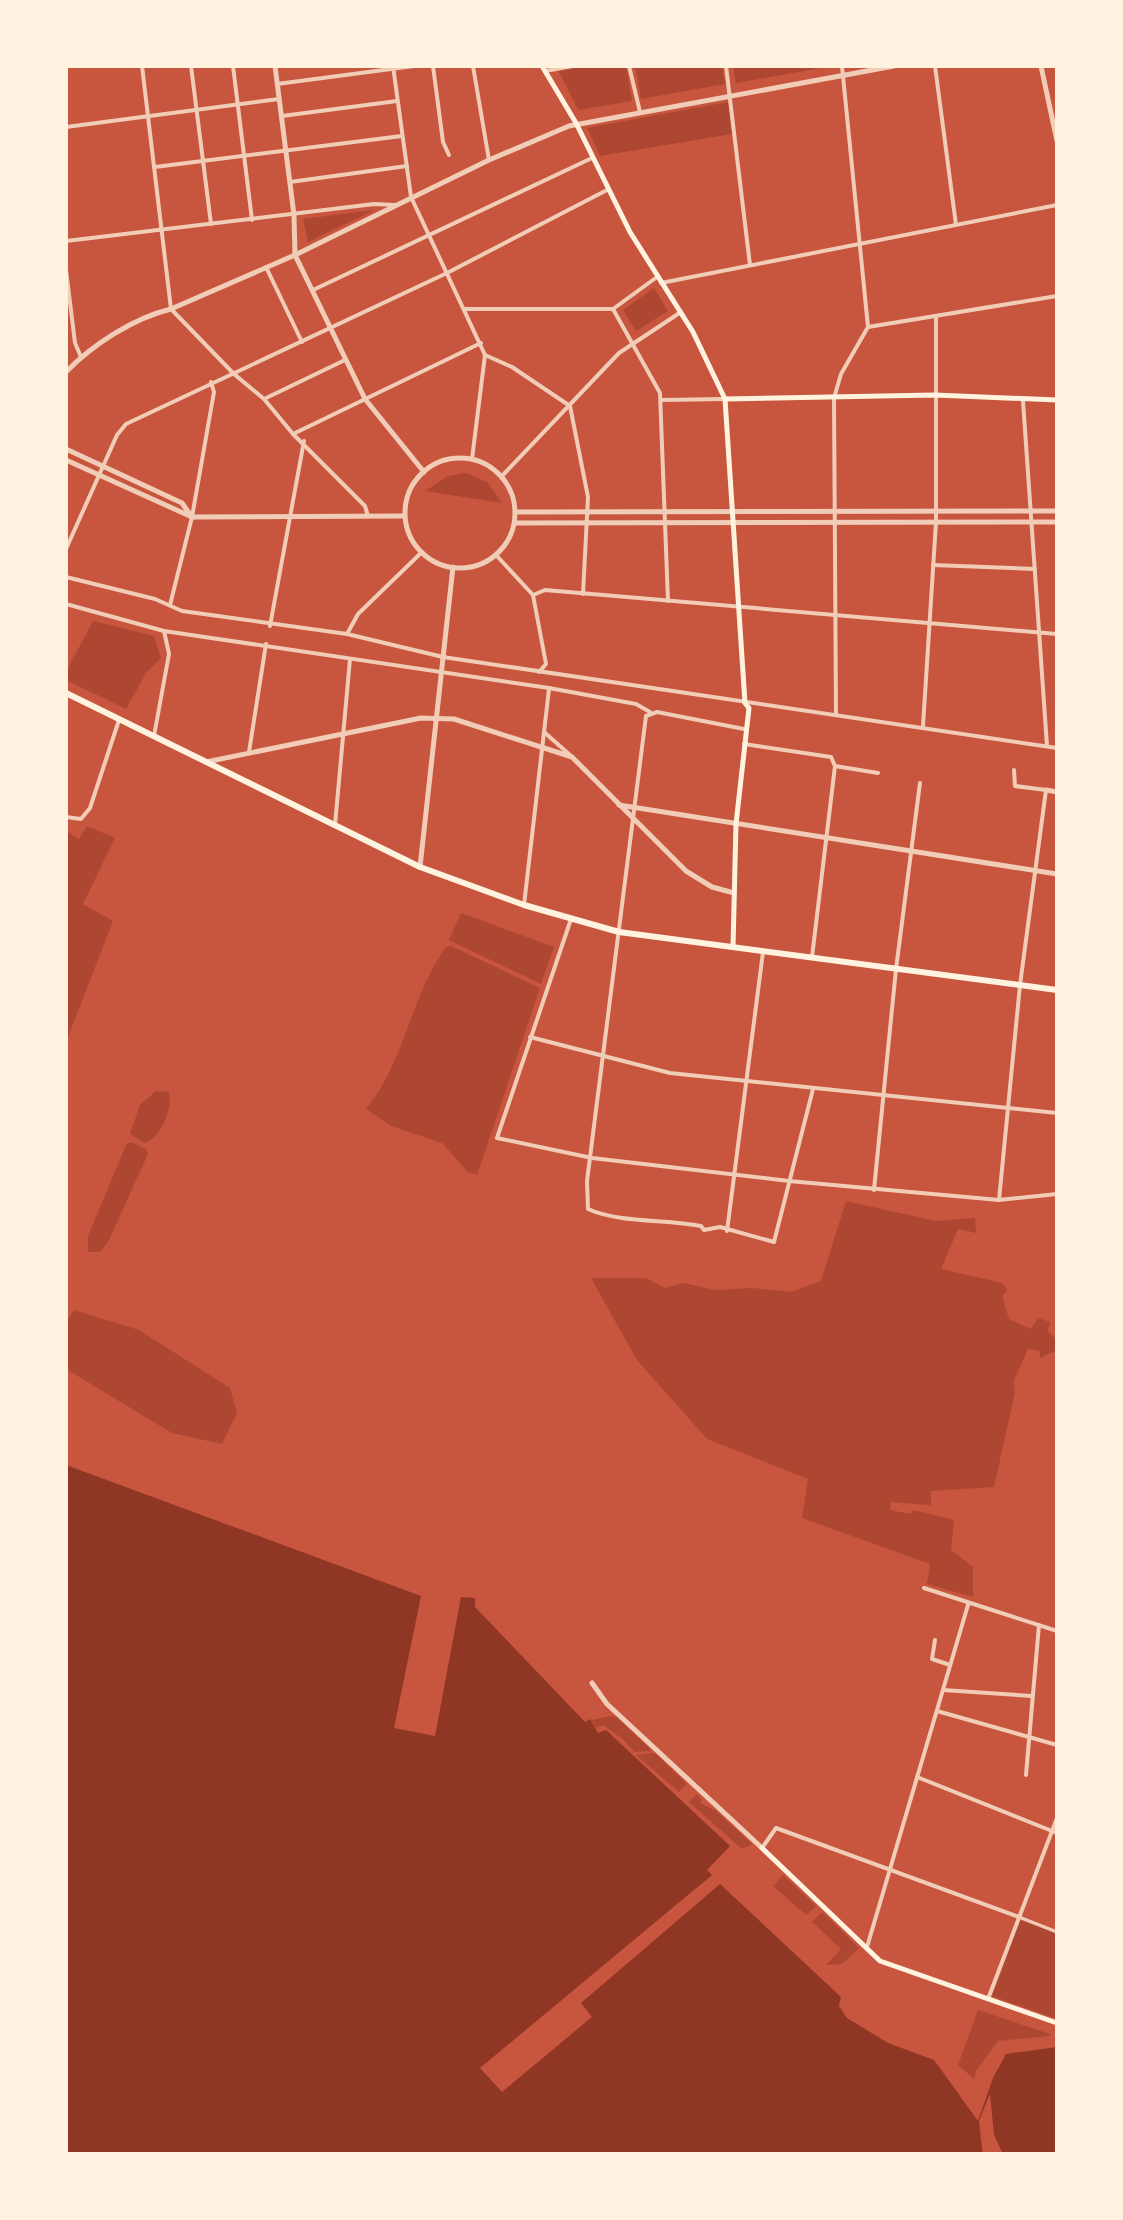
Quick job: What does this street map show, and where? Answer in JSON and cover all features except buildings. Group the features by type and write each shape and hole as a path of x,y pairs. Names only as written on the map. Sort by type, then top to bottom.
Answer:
{"main road":[{"path":"543,69 576,123 607,190 681,312 725,399 735,512 745,703 749,708 744,729 736,824 733,947"},
{"path":"725,399 935,395 1057,400"},
{"path":"66,693 334,828 420,867 524,905 619,932 1057,990"},
{"path":"762,1848 880,1961 1057,2023"}],"street":[{"path":"142,66 171,309 234,374 264,399 293,434 304,441 365,506 368,518"},
{"path":"191,66 211,224"},
{"path":"233,66 252,220"},
{"path":"275,66 294,215 295,255 365,399 424,472"},
{"path":"277,84 414,66"},
{"path":"433,66 443,142 449,155"},
{"path":"473,66 489,160"},
{"path":"543,69 573,66"},
{"path":"629,66 640,112"},
{"path":"726,66 750,265"},
{"path":"836,714 834,398 841,374 868,327 842,66"},
{"path":"66,372 81,357 154,313 171,309 295,255 489,160 576,123 894,66"},
{"path":"935,66 956,225"},
{"path":"1041,66 1057,141"},
{"path":"393,67 411,197 485,355 472,459"},
{"path":"66,127 279,99"},
{"path":"282,116 397,101"},
{"path":"155,167 403,136"},
{"path":"313,290 592,158"},
{"path":"290,182 407,166"},
{"path":"66,549 68,536 117,435 126,424 447,273 607,190"},
{"path":"66,241 395,205"},
{"path":"465,309 613,309 659,280 1057,205"},
{"path":"266,267 302,342"},
{"path":"66,270 73,335 81,357"},
{"path":"868,327 1057,296"},
{"path":"613,309 661,400 668,601"},
{"path":"502,476 633,342 681,312"},
{"path":"923,726 936,522 936,317"},
{"path":"66,333 73,335"},
{"path":"293,434 481,343"},
{"path":"485,355 512,367 570,406 588,513 583,594"},
{"path":"264,399 346,360"},
{"path":"170,605 192,517 214,392 211,382"},
{"path":"661,400 725,399"},
{"path":"1023,401 1047,746"},
{"path":"270,626 304,441"},
{"path":"66,449 182,503 192,517"},
{"path":"472,459 502,476 511,491 515,523 496,555 470,567 453,567 436,562 422,552 403,516 408,496 424,472 442,461 472,459"},
{"path":"66,460 192,517 288,519 403,516"},
{"path":"515,512 1057,511"},
{"path":"515,523 1057,522"},
{"path":"347,634 358,614 422,552"},
{"path":"496,555 533,595 546,664 539,672"},
{"path":"933,565 1035,569"},
{"path":"420,867 453,567"},
{"path":"66,577 182,611 270,626 347,634 443,657 1057,748"},
{"path":"533,595 545,590 1057,634"},
{"path":"66,604 164,631 549,688 636,704 650,712 744,729"},
{"path":"154,736 169,654 164,631"},
{"path":"249,754 266,644"},
{"path":"334,828 350,658"},
{"path":"524,905 549,688"},
{"path":"650,712 644,724 632,819 586,1203 588,1209 613,1217 664,1219 701,1226 704,1230 720,1227 774,1242 813,1089"},
{"path":"205,763 438,716 572,757"},
{"path":"66,817 81,819 90,808 119,720"},
{"path":"543,731 686,871 712,887 734,893"},
{"path":"744,744 831,757 835,766 812,957"},
{"path":"835,766 878,773"},
{"path":"1014,770 1015,786 1057,792"},
{"path":"874,1190 896,969 920,783"},
{"path":"999,1200 1020,985 1046,790"},
{"path":"619,805 1057,874"},
{"path":"571,919 497,1138 592,1158 874,1190 999,1200 1057,1194"},
{"path":"727,1231 763,950"},
{"path":"530,1037 670,1073 1057,1113"},
{"path":"924,1588 968,1605 1057,1631"},
{"path":"867,1947 968,1605"},
{"path":"1026,1775 1039,1625"},
{"path":"935,1640 932,1659 950,1665"},
{"path":"592,1683 607,1704 762,1848 776,1828 1057,1932"},
{"path":"943,1690 1032,1696"},
{"path":"937,1711 1057,1745"},
{"path":"917,1777 1055,1832"},
{"path":"988,1999 1055,1832 1057,1818"}],"shaded area":[{"path":"582,66 626,66 632,101 578,110 558,70"},
{"path":"635,66 722,66 725,84 641,99"},
{"path":"733,66 832,66 736,83"},
{"path":"728,102 732,134 600,156 587,128"},
{"path":"374,210 308,242 303,219"},
{"path":"654,288 668,311 636,331 623,310"},
{"path":"466,473 487,482 502,503 425,491 448,476"},
{"path":"93,621 154,636 161,658 146,673 126,709 66,680 66,672"},
{"path":"87,826 115,838 83,904 113,921 66,1042 66,831 79,839"},
{"path":"461,913 554,947 541,984 449,940"},
{"path":"451,946 540,988 477,1175 468,1172 442,1143 391,1126 366,1109 390,1071 434,966 446,947"},
{"path":"156,1091 169,1092 169,1106 156,1136 144,1143 130,1134 140,1105"},
{"path":"131,1142 146,1149 148,1154 108,1242 100,1252 88,1252 88,1236 126,1145"},
{"path":"846,1201 936,1221 975,1218 976,1233 958,1229 941,1269 1003,1283 1007,1291 1002,1296 1009,1319 1031,1329 1038,1318 1050,1322 1048,1331 1056,1340 1057,1350 1040,1358 1040,1351 1028,1349 1014,1380 1015,1392 994,1487 931,1491 931,1505 891,1502 890,1510 911,1514 913,1510 954,1520 951,1550 973,1567 973,1597 927,1584 930,1564 802,1518 808,1479 707,1439 637,1360 591,1278 646,1278 665,1288 683,1283 715,1290 753,1288 791,1292 821,1281"},
{"path":"74,1310 139,1330 230,1388 237,1413 222,1444 172,1433 66,1369 66,1322"},
{"path":"66,1465 421,1596 394,1728 435,1736 461,1597 475,1598 475,1607 585,1722 590,1719 598,1733 606,1730 730,1846 707,1870 712,1875 480,2068 502,2092 592,2017 581,2003 720,1884 841,1997 839,2006 847,2018 888,2043 934,2060 978,2121 993,2078 1006,2054 1057,2047 1057,2154 66,2154"},
{"path":"617,1717 652,1751 634,1752 624,1740 603,1725 596,1728 591,1720"},
{"path":"655,1753 687,1784 679,1792 636,1755"},
{"path":"697,1794 702,1800 700,1803 715,1810 752,1844 742,1849 689,1802"},
{"path":"783,1875 816,1906 806,1915 773,1886"},
{"path":"822,1912 859,1948 842,1964 826,1965 841,1949 812,1922"},
{"path":"1020,1920 1057,1934 1057,2019 992,1996"},
{"path":"978,2010 1050,2034 998,2041 976,2071 974,2079 958,2065"}],"pier":[{"path":"990,2094 994,2135 1003,2154 983,2154 979,2121"}]}
